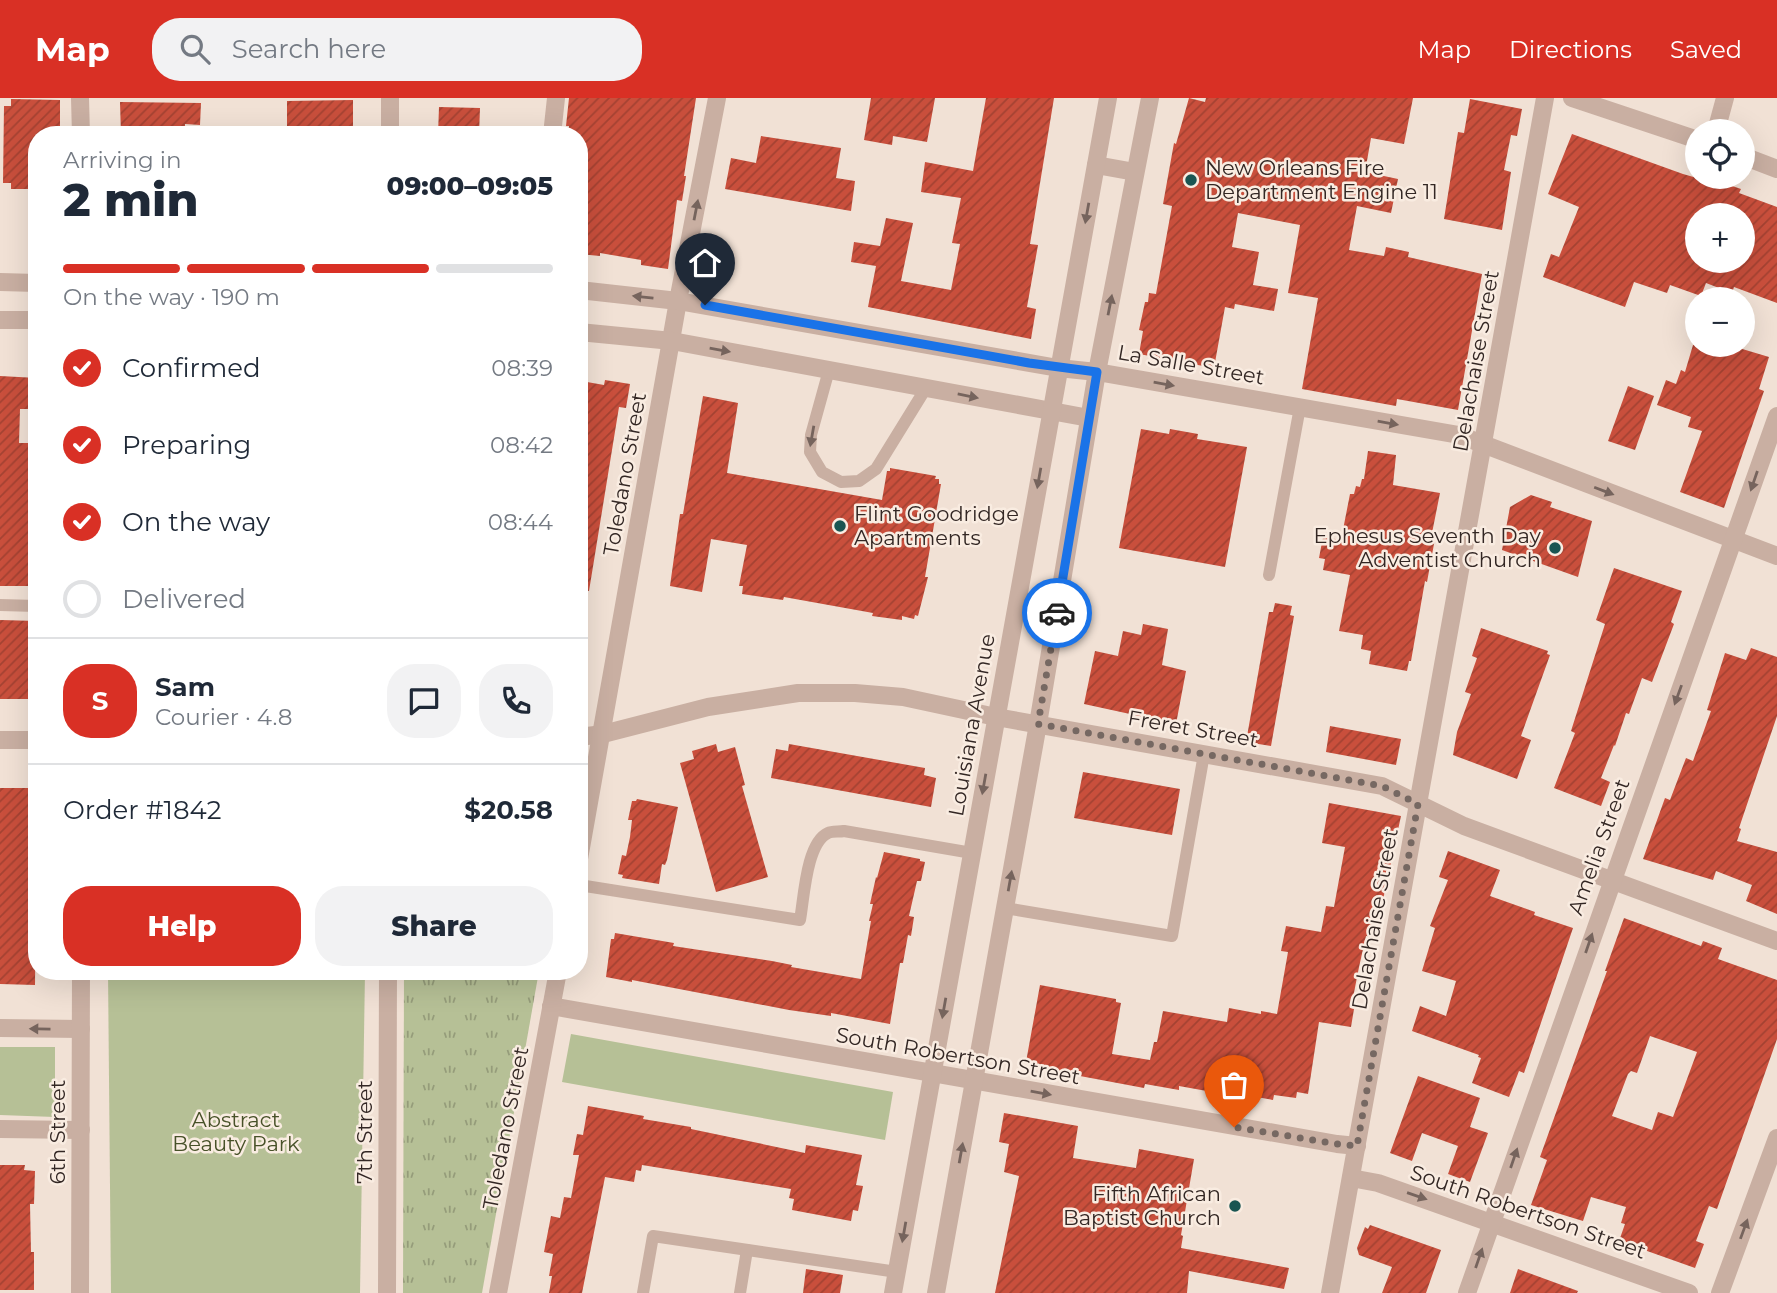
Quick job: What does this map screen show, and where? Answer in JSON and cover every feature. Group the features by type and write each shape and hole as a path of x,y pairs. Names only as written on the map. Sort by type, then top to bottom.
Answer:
{"street":[{"path":"80,98 81,126"},
{"path":"390,98 390,126"},
{"path":"553,126 556,98"},
{"name":"Toledano Street","path":"588,812 678,301 717,98"},
{"name":"Louisiana Avenue","path":"893,1293 1108,98"},
{"path":"936,1293 1038,724 1097,372 1150,98"},
{"name":"Delachaise Street","path":"1331,1293 1485,445 1545,98"},
{"path":"1572,98 1685,136"},
{"path":"1719,119 1725,98"},
{"path":"1755,161 1777,169"},
{"path":"1096,165 1135,172"},
{"path":"0,282 28,282"},
{"name":"La Salle Street","path":"588,291 678,301 1459,435 1777,556"},
{"path":"0,320 28,320"},
{"path":"588,333 672,341 1089,418"},
{"name":"Amelia Street","path":"1467,1293 1777,416"},
{"name":"Freret Street","path":"588,736 708,707 798,692 902,697 996,717 1382,786 1464,826 1777,941"},
{"path":"0,740 28,740"},
{"name":"6th Street","path":"80,1293 81,980"},
{"name":"7th Street","path":"387,1293 388,980"},
{"name":"Toledano Street","path":"498,1293 556,980"},
{"name":"South Robertson Street","path":"551,1006 932,1075 1357,1146"},
{"path":"0,1028 81,1029"},
{"path":"0,1129 81,1130"},
{"path":"1720,1293 1777,1138"},
{"name":"South Robertson Street","path":"1351,1178 1378,1183 1689,1293"}],"lane":[{"path":"829,370 811,435 810,452 822,472 841,481 859,481 876,469 926,388"},
{"path":"1269,575 1300,407"},
{"path":"0,605 28,607"},
{"path":"1005,908 1172,936 1204,754"},
{"path":"588,886 800,920 810,860 817,843 828,833 844,831 972,853"},
{"path":"643,1293 653,1236 897,1272"},
{"path":"740,1293 747,1250"}],"green space":[{"name":"Abstract Beauty Park","path":"108,980 365,980 360,1293 111,1293"},
{"path":"404,980 537,980 482,1293 403,1293"},
{"path":"571,1034 893,1092 885,1140 562,1082"},
{"path":"0,1047 55,1047 55,1117 0,1115"}],"building":[{"path":"569,98 696,98 682,201 677,200 668,269 641,265 641,260 600,253 600,256 588,255 588,126 566,126"},
{"path":"871,98 935,98 927,142 893,136 892,145 864,140"},
{"path":"986,98 1054,98 1030,244 1038,245 1027,307 1036,309 1031,339 868,307 876,266 851,262 854,242 880,246 886,218 913,223 901,281 951,290 960,244 952,243 961,198 921,192 925,162 973,171"},
{"path":"1189,98 1205,102 1206,98 1413,98 1404,144 1371,138 1365,172 1398,179 1391,213 1357,206 1349,250 1384,256 1386,247 1409,252 1408,257 1482,274 1458,410 1397,399 1396,406 1302,389 1318,298 1288,293 1300,225 1238,213 1232,247 1259,252 1253,285 1278,289 1274,311 1235,304 1234,309 1225,307 1214,368 1139,354 1143,331 1139,330 1145,302 1148,302 1149,293 1156,294 1172,206 1163,204 1174,143 1176,144"},
{"path":"11,99 60,100 60,126 28,126 28,189 11,189 11,183 3,183 4,106 11,106"},
{"path":"1470,99 1522,109 1517,136 1511,135 1504,170 1511,172 1502,230 1444,219 1458,132 1464,133"},
{"path":"353,100 353,126 287,126 287,101"},
{"path":"120,102 201,103 200,125 121,126"},
{"path":"439,107 480,108 479,126 438,126"},
{"path":"1572,134 1685,175 1685,189 1741,189 1739,193 1777,207 1777,303 1755,295 1755,287 1716,287 1706,283 1704,287 1685,287 1685,290 1670,285 1667,293 1634,282 1625,307 1543,277 1551,254 1559,257 1579,207 1548,194"},
{"path":"761,136 841,148 836,178 855,181 851,211 725,189 731,158 756,163"},
{"path":"1755,353 1769,357 1759,389 1764,391 1724,508 1680,492 1702,431 1688,427 1691,417 1657,405 1666,380 1676,384 1681,370 1685,372 1689,357 1755,357"},
{"path":"0,376 28,378 28,409 20,409 19,443 28,443 28,586 0,586"},
{"path":"605,380 630,384 626,408 619,407 589,591 588,382 604,385"},
{"path":"1628,386 1654,396 1635,450 1608,441"},
{"name":"Flint Goodridge Apartments","path":"703,396 738,403 727,473 882,500 887,471 890,471 890,468 936,476 935,479 939,479 941,484 925,577 928,577 918,616 915,615 914,619 902,616 902,620 784,597 783,600 742,594 743,586 739,586 747,545 711,539 702,592 670,586 680,514 683,514"},
{"path":"1141,429 1169,434 1170,429 1198,434 1197,439 1247,447 1225,567 1119,548"},
{"path":"1368,451 1396,455 1393,485 1440,493 1432,533 1436,533 1427,582 1425,581 1407,671 1369,664 1371,651 1361,649 1363,635 1339,631 1350,575 1323,570 1325,559 1319,558 1323,537 1341,540 1350,494 1354,494 1356,486 1360,487 1364,479"},
{"path":"1531,495 1552,502 1550,507 1592,521 1578,577 1502,550 1510,507"},
{"path":"1614,568 1682,591 1671,622 1674,624 1652,682 1642,678 1601,778 1610,782 1601,806 1554,788 1575,733 1571,731 1605,624 1596,620"},
{"path":"1275,603 1292,606 1290,615 1294,616 1271,746 1246,742 1269,612 1273,612"},
{"path":"0,620 28,621 28,699 0,699"},
{"path":"1143,624 1168,629 1162,665 1186,671 1176,724 1084,704 1095,651 1118,656 1123,631 1141,635"},
{"path":"1481,628 1548,651 1547,654 1550,655 1521,736 1531,740 1517,779 1453,755 1457,732 1471,694 1465,692 1477,658 1472,656"},
{"path":"1751,648 1777,657 1777,716 1737,841 1777,852 1777,914 1746,901 1752,885 1716,871 1713,880 1643,859 1665,798 1670,800 1686,758 1693,761 1711,711 1707,710 1725,653 1746,660"},
{"path":"1330,726 1401,739 1396,765 1326,752"},
{"path":"716,744 718,752 735,747 745,785 742,786 768,877 716,892 680,763 694,759 692,751"},
{"path":"789,744 925,768 924,775 936,778 931,807 771,778 776,749 788,751"},
{"path":"1083,772 1180,789 1172,835 1074,818"},
{"path":"0,788 28,788 28,980 35,980 35,985 0,984"},
{"path":"637,799 678,807 659,884 622,878 623,875 618,874 630,837 632,820 628,820 632,801"},
{"path":"1329,803 1401,816 1375,937 1366,936 1351,1008 1354,1009 1351,1027 1319,1022 1308,1094 1297,1092 1296,1098 1274,1095 1273,1100 1179,1086 1179,1090 1145,1084 1144,1088 1032,1067 1033,1064 1026,1062 1040,985 1116,999 1116,1002 1121,1003 1112,1054 1150,1060 1154,1042 1157,1042 1163,1011 1227,1022 1229,1008 1277,1014 1288,952 1281,951 1286,926 1321,932 1326,906 1334,907 1345,847 1322,843"},
{"path":"1448,851 1500,870 1490,896 1573,928 1524,1073 1519,1071 1509,1097 1472,1083 1481,1058 1479,1055 1412,1031 1420,1006 1446,1016 1456,981 1422,971 1435,928 1430,926 1448,880 1439,877"},
{"path":"884,852 925,862 921,881 917,881 909,916 914,917 911,936 908,935 903,963 900,963 890,1024 831,1013 831,1016 789,1010 606,977 611,939 614,939 615,933 674,943 673,946 772,961 792,965 791,967 861,979 871,921 873,904 870,904"},
{"path":"1624,918 1701,946 1703,941 1722,948 1718,959 1777,980 1777,1039 1717,1209 1709,1206 1696,1241 1704,1244 1695,1268 1619,1241 1625,1224 1621,1223 1626,1207 1591,1197 1583,1221 1531,1205 1547,1160 1540,1157","holes":["1650,1036 1697,1052 1673,1117 1658,1112 1652,1130 1612,1116 1628,1074 1631,1071 1637,1073"]},
{"path":"1418,1076 1480,1098 1470,1127 1488,1133 1470,1182 1448,1174 1458,1146 1422,1133 1412,1161 1390,1153"},
{"path":"588,1106 805,1153 806,1145 862,1155 856,1185 863,1186 858,1211 853,1210 851,1221 792,1210 794,1199 789,1198 791,1189 642,1165 641,1171 636,1170 634,1182 605,1177 582,1293 549,1293 553,1254 544,1252 551,1216 560,1218 564,1197 571,1198 579,1155 573,1155 577,1134 583,1135"},
{"path":"1004,1113 1078,1126 1073,1158 1136,1168 1139,1149 1194,1159 1181,1248 1289,1268 1284,1289 1189,1271 1187,1293 995,1293 1019,1176 1004,1172 1009,1144 999,1142"},
{"path":"0,1165 25,1165 24,1170 35,1171 34,1204 30,1204 34,1290 0,1290"},
{"path":"1370,1225 1441,1250 1426,1293 1382,1293 1392,1267 1359,1255 1357,1248 1365,1227 1368,1229"},
{"path":"806,1269 843,1275 840,1293 803,1293"},
{"path":"1518,1269 1578,1291 1510,1293"}],"way so far":[{"path":"1057,613 1038,724 1382,786 1418,804 1357,1146 1234,1127"}],"place":[{"name":"New Orleans Fire Department Engine 11","path":"1191,180"},
{"name":"Flint Goodridge Apartments","path":"840,526"},
{"name":"Ephesus Seventh Day Adventist Church","path":"1555,548"},
{"name":"Fifth African Baptist Church","path":"1235,1206"}],"route":[{"path":"705,305 1058,368 1097,372 1057,613"}]}
